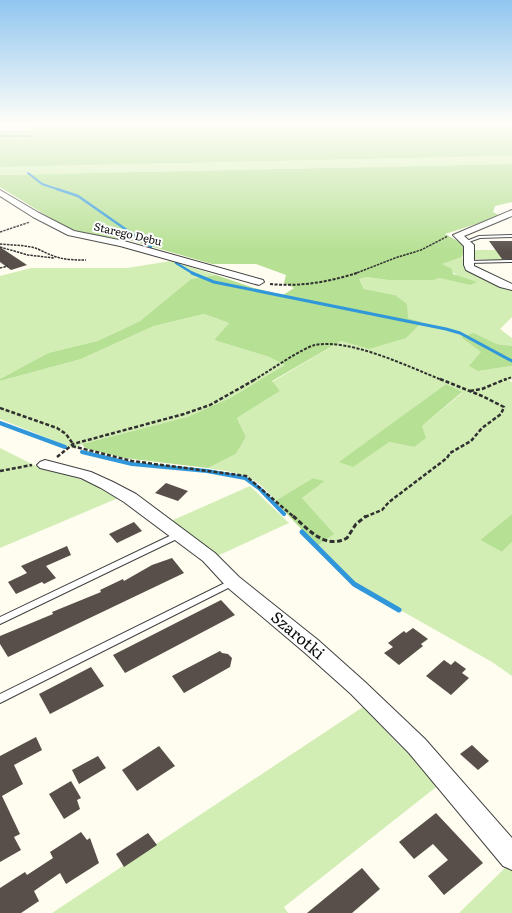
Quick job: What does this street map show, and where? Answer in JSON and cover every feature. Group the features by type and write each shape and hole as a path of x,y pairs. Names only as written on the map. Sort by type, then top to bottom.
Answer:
{"street":[{"name":"Starego Dębu","path":"0,192 41,218 71,233 121,243 259,282"},
{"path":"510,286 470,268 470,247 458,235 512,214"},
{"name":"Szarotki","path":"45,465 86,475 107,485 130,498 209,557 233,582 311,646 369,698 417,746 512,858"}],"lane":[{"path":"466,242 479,237 512,236"},
{"path":"469,262 512,261"},
{"path":"0,621 180,534"},
{"path":"0,700 233,582"}],"path":[{"path":"0,232 41,218"},
{"path":"259,282 281,285 317,284 371,268 393,258 420,251 444,237 458,235"},
{"path":"0,245 28,255 86,260"},
{"path":"0,245 37,249 41,253 61,258"},
{"path":"0,268 8,266"},
{"path":"0,408 56,428 66,434 73,445 132,461 246,476 321,540 345,540 363,518 373,511 382,510 389,502 447,458 450,453 471,441 482,428 504,410 504,407 491,400 380,356 334,343 313,345 230,395 210,405 184,414 73,445 45,465 24,465 0,472"},
{"path":"467,391 482,389 512,377"}],"green space":[{"path":"0,167 18,167 391,167 0,175"},
{"path":"391,167 512,167 512,202 495,206 493,212 501,216 445,234 465,245 462,257 442,264 452,269 453,274 477,282 470,285 439,278 434,280 388,280 366,277 359,279 364,289 395,295 407,304 408,318 422,322 406,338 369,349 341,341 272,381 280,391 237,418 246,437 236,454 208,468 124,458 85,448 82,444 187,417 230,398 285,365 269,357 214,340 229,323 204,314 154,326 81,359 0,381 0,379 48,353 97,341 140,321 191,279 216,275 254,288 283,295 294,288 284,283 286,275 256,264 212,264 129,240 84,234 65,227 0,187 0,175"},
{"path":"472,250 512,250 512,261 474,259"},
{"path":"462,257 465,265 512,289 512,317 500,329 512,338 512,346 497,344 474,333 481,352 478,371 512,366 512,379 509,381 512,382 512,514 480,540 502,552 512,542 512,676 492,662 356,585 317,546 333,534 302,498 325,481 313,478 275,501 260,485 246,476 208,468 236,454 246,437 237,418 280,391 272,382 341,341 369,349 422,322 408,318 395,295 364,289 359,279 366,277 388,280 434,280 439,278 471,285 441,264","holes":["446,384 462,393 422,426 414,447 389,442 340,462"]},
{"path":"171,261 216,275 191,279 140,321 97,341 48,353 0,379 0,276 31,268 127,268"},
{"path":"204,314 229,323 214,340 269,357 286,365 230,398 187,417 82,444 75,449 0,419 0,381 81,359 154,326"},
{"path":"474,333 497,344 512,346 512,366 478,371 469,366 481,352 461,337"},
{"path":"446,384 462,392 422,426 426,438 414,447 389,442 353,467 339,462"},
{"path":"0,448 36,466 62,472 123,496 0,548"},
{"path":"313,478 325,481 302,498 334,534 317,546 275,501"},
{"path":"250,486 289,523 215,557 171,521"},
{"path":"512,514 512,542 502,552 480,540"},
{"path":"363,707 397,743 440,784 284,907 288,913 52,913"},
{"path":"509,864 512,867 512,913 459,913"}],"building":[{"path":"489,241 512,241 512,259 502,259"},
{"path":"0,247 27,265 11,270 0,262"},
{"path":"166,483 188,491 178,501 155,493"},
{"path":"134,522 142,531 117,543 109,534"},
{"path":"67,546 71,555 46,566 56,578 44,584 42,582 16,594 8,582 27,573 21,566"},
{"path":"172,558 184,573 8,657 0,644 0,636 53,614 52,612 101,592 100,590 123,579 124,581 152,565"},
{"path":"221,600 235,615 125,673 113,655"},
{"path":"413,628 428,639 421,644 423,646 399,665 384,653 393,647 388,643 404,631 406,633"},
{"path":"220,651 228,654 232,658 230,667 184,693 172,676"},
{"path":"444,660 451,665 455,661 466,669 462,673 469,678 451,695 426,676"},
{"path":"91,667 104,686 50,714 39,694"},
{"path":"36,737 42,750 14,765 23,784 2,796 20,834 14,837 21,850 0,862 0,756"},
{"path":"472,745 489,761 478,770 460,754"},
{"path":"159,746 175,766 137,791 122,770"},
{"path":"98,756 106,768 79,784 72,770"},
{"path":"71,781 81,798 77,800 80,809 64,819 49,794"},
{"path":"436,813 483,863 444,895 428,876 448,860 433,844 414,859 399,842"},
{"path":"81,832 87,840 90,838 99,863 66,884 60,873 34,891 39,901 21,913 0,913 0,888 25,872 27,875 53,858 50,852"},
{"path":"148,833 157,845 124,867 116,854"},
{"path":"362,868 380,889 352,913 307,913"}],"waterway":[{"path":"28,173 42,184 78,196 151,247"},
{"path":"176,263 193,273"},
{"path":"193,273 214,282 446,329 460,333 512,361"},
{"path":"0,423 65,447"},
{"path":"82,452 132,464 207,471 245,478 260,489 284,514"},
{"path":"302,532 354,584 399,610"}]}
